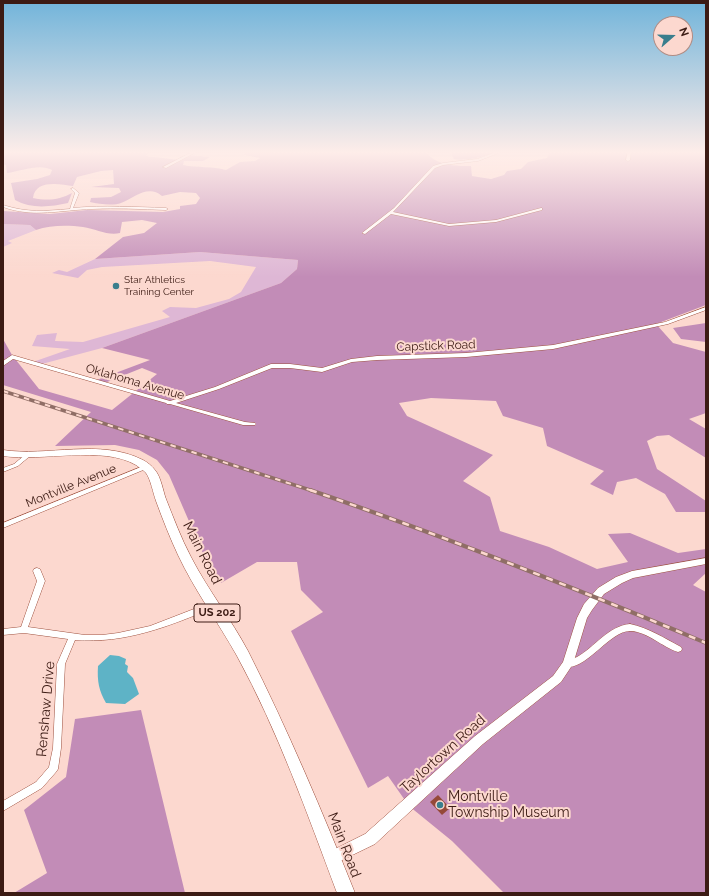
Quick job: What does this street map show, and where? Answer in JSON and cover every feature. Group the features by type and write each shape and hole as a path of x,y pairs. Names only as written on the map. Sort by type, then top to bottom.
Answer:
{"main road":[{"path":"3,453 28,455 105,454 131,458 146,467"},
{"name":"Main Road","path":"146,467 151,472 174,533 212,604 242,653 281,733 346,893"}],"street":[{"path":"71,210 77,193"},
{"path":"364,233 390,213 409,193"},
{"path":"3,206 24,211 166,208"},
{"path":"390,213 449,225 496,221 541,209"},
{"name":"Capstick Road","path":"169,403 217,388 271,366 290,366 322,370 351,361 377,358 466,355 553,347 666,323 706,308"},
{"name":"Oklahoma Avenue","path":"3,364 12,357 169,403 245,424 253,424"},
{"path":"3,470 16,465 28,455"},
{"name":"Montville Avenue","path":"3,526 146,467"},
{"name":"Taylortown Road","path":"332,858 370,839 479,740 556,679 568,664 582,618 588,607 601,591 615,582 632,575 706,561"},
{"path":"24,630 41,581 36,571"},
{"path":"3,632 40,630 72,637 96,638 131,634 171,622 212,604"},
{"name":"Taylortown Road","path":"568,664 579,661 594,648 624,628 633,627 640,629 678,649"},
{"name":"Renshaw Drive","path":"3,806 39,786 53,769 57,748 61,664 72,637"}],"shaded area":[{"path":"13,193 35,193 33,198 44,199 63,197 72,193 68,203 48,206 28,205 15,200"},
{"path":"119,193 142,193 118,204 90,202 91,198 111,197"},
{"path":"157,193 176,193 162,196"},
{"path":"193,193 706,193 706,305 656,324 673,343 706,352 706,413 689,419 706,429 706,458 669,435 657,436 647,441 657,469 706,501 706,512 676,512 665,494 636,478 617,482 613,495 590,484 604,471 547,446 543,428 503,416 496,401 431,398 399,403 407,416 493,455 463,481 490,497 500,531 549,547 597,569 628,562 608,534 630,533 678,553 706,549 706,573 693,585 706,592 706,893 504,893 452,841 409,806 388,776 368,788 291,631 323,612 301,590 297,562 257,562 221,583 204,556 169,475 157,460 139,450 115,445 55,446 91,412 3,385 3,339 12,355 39,389 112,410 157,374 142,368 102,384 94,381 150,360 102,348 281,283 297,269 298,260 200,252 95,259 123,237 144,233 157,223 142,220 122,222 120,233 115,234 83,227 53,226 36,230 30,225 3,224 3,211 50,214 87,210 163,212 180,209 180,206 196,204 200,198 196,193"},
{"path":"3,224 30,225 36,230 8,241 12,243 3,247"},
{"path":"200,252 298,260 297,269 281,283 102,348 38,365 30,363 70,349 32,346 37,335 57,333 55,341 83,342 170,317 162,311 170,307 196,308 229,299 241,292 256,267 210,261 102,267 87,270 78,278 52,273 59,270 67,272 95,259"},
{"path":"706,323 706,342 681,339 673,328"},
{"path":"141,710 185,893 14,893 47,873 24,810 66,777 75,719"}],"water":[{"path":"110,655 119,656 126,659 125,664 128,666 127,672 133,678 139,694 125,704 106,703 100,690 98,681 98,666"}],"building":[{"name":"Montville Township Museum","path":"438,795 450,808 442,815 430,802"}],"railway":[{"path":"3,391 311,490"},
{"path":"311,490 509,563 706,643"}],"place":[{"name":"Star Athletics Training Center","path":"116,286"},
{"name":"Montville Township Museum","path":"440,805"}]}
